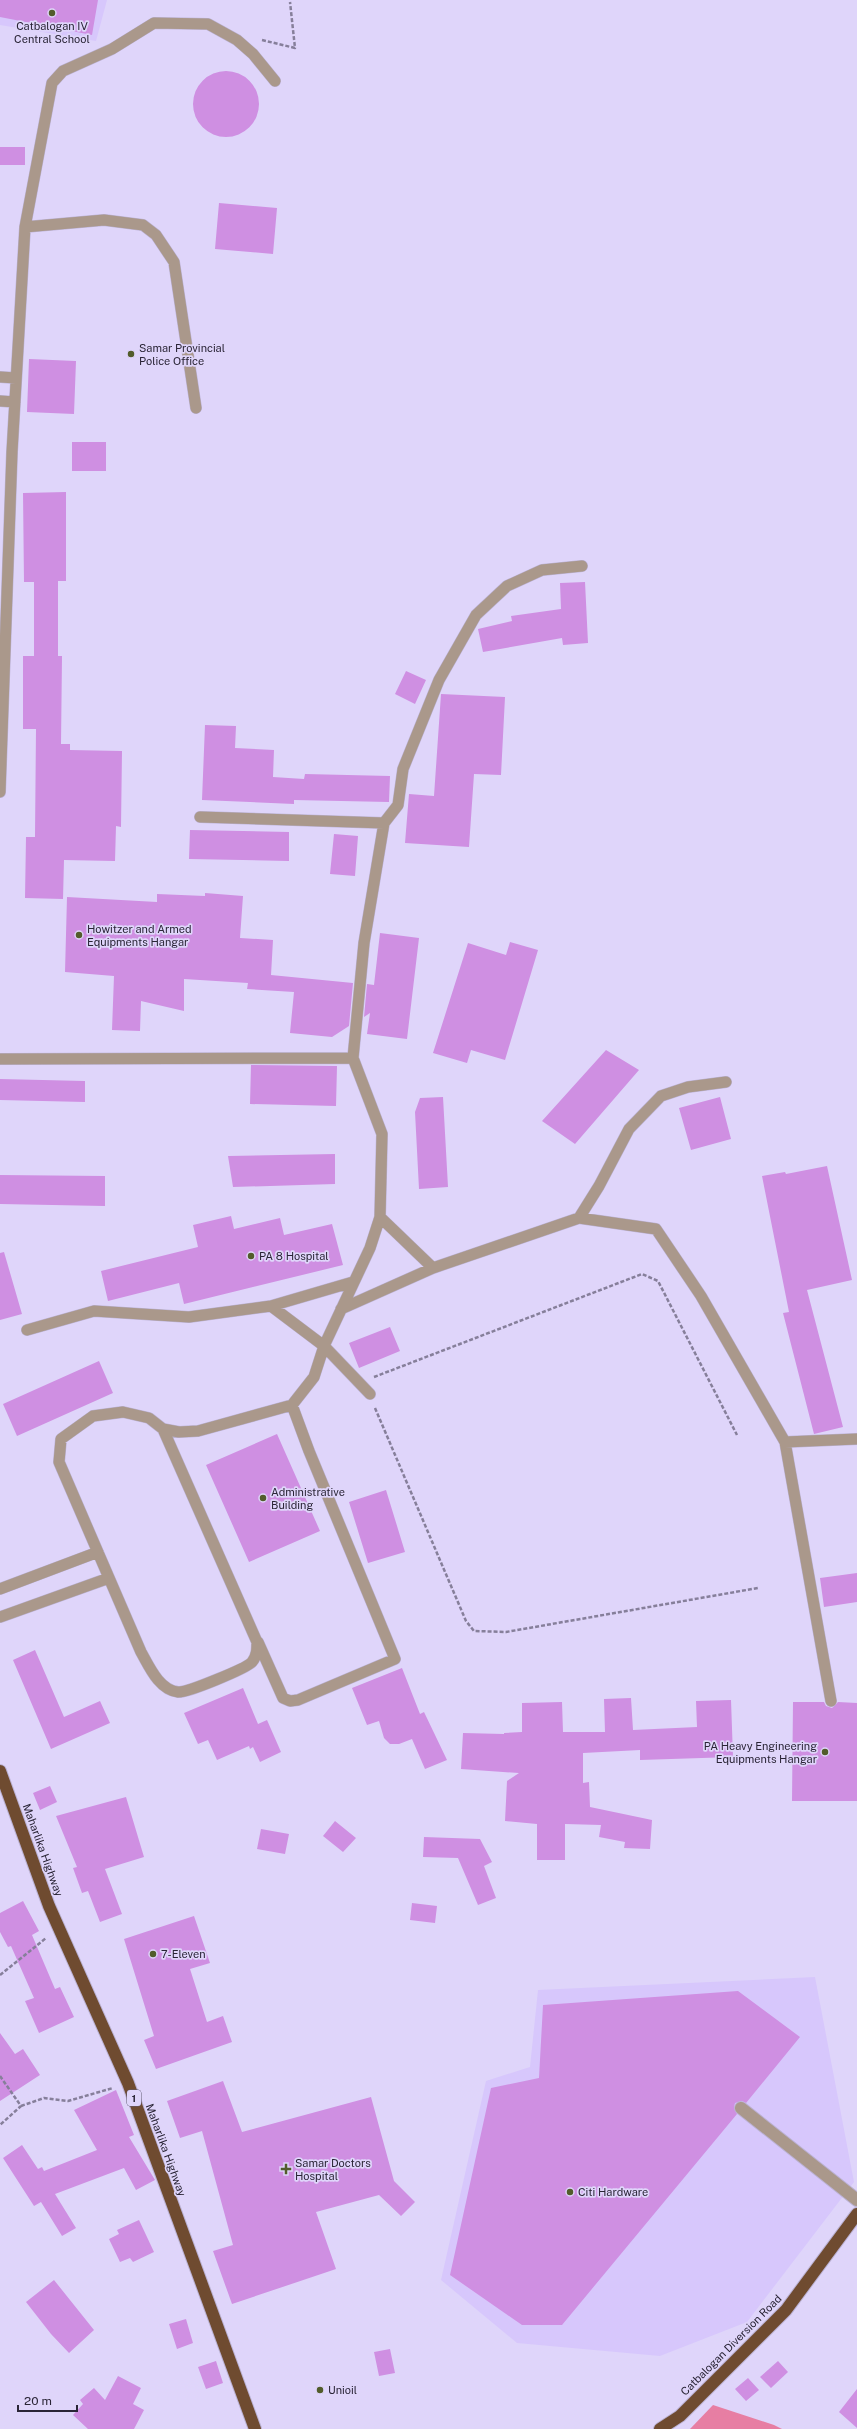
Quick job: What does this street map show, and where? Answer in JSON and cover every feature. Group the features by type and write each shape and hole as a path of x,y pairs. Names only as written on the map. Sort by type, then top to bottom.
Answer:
{"highway":[{"name":"Maharlika Highway","path":"0,1771 59,1928 128,2083 255,2429"},
{"name":"Catbalogan Diversion Road","path":"660,2429 680,2416 786,2310 857,2214"}],"street":[{"path":"741,2108 857,2200"}],"lane":[{"path":"0,792 2,702 16,378 25,227 52,83 63,71 112,49 154,23 208,24 237,40 252,54 275,81"},
{"path":"25,227 104,220 143,225 156,235 174,262 183,312 196,408"},
{"path":"0,377 16,378"},
{"path":"0,402 15,402"},
{"path":"257,1642 257,1653 252,1663 196,1688 178,1692 162,1685 152,1671 109,1578 59,1462 61,1439 93,1416 123,1412 149,1418 163,1429 179,1432 198,1431 292,1405 314,1377 324,1346 370,1248 380,1217 382,1134 353,1058 364,942 384,823 398,805 403,769 439,680 476,615 507,586 535,573 542,570 582,566"},
{"path":"200,817 384,823"},
{"path":"0,1059 353,1058"},
{"path":"579,1218 599,1186 629,1129 661,1096 688,1087 726,1082"},
{"path":"380,1217 432,1268"},
{"path":"341,1308 432,1268 579,1218 656,1229 701,1296 785,1442 831,1701"},
{"path":"27,1330 94,1311 189,1317 271,1306 353,1282"},
{"path":"271,1306 324,1346 370,1394"},
{"path":"163,1429 282,1698 290,1701 298,1700 394,1659 309,1451 292,1405"},
{"path":"785,1442 857,1438"},
{"path":"0,1589 98,1552"},
{"path":"0,1618 109,1578"}],"path":[{"path":"237,40 248,37 295,48 290,2"},
{"path":"737,1435 658,1281 642,1274 374,1377 371,1382 370,1394 466,1622 474,1631 506,1632 758,1588"},
{"path":"0,1975 59,1928"},
{"path":"0,2076 21,2106"},
{"path":"0,2125 21,2106 44,2098 68,2100 128,2083"}],"shaded area":[{"name":"Catbalogan IV Central School","path":"0,0 107,0 96,41 0,25"},
{"path":"815,1977 854,2182 747,2322 660,2356 517,2343 441,2280 486,2081 530,2067 538,1990"},
{"path":"713,2405 774,2425 782,2429 690,2429"}],"building":[{"name":"Catbalogan IV Central School","path":"0,0 98,0 92,35 0,17"},
{"path":"226,71 239,73 249,81 257,91 259,104 257,117 249,127 239,135 226,137 213,135 203,127 195,117 193,104 195,91 203,81 213,73"},
{"path":"0,147 25,147 25,165 0,165"},
{"path":"219,203 277,208 273,254 215,249"},
{"path":"29,359 76,361 74,414 27,412"},
{"path":"72,442 106,442 106,471 72,471"},
{"path":"66,492 66,581 58,581 58,656 62,656 61,744 70,744 70,750 122,751 121,827 116,826 115,861 64,860 63,899 25,898 26,837 35,837 36,729 23,729 23,656 34,656 34,582 24,582 23,493"},
{"path":"585,582 588,643 563,645 562,638 483,652 478,629 512,621 511,616 561,609 560,583"},
{"path":"406,671 426,680 415,704 395,694"},
{"path":"441,694 505,697 501,775 474,774 469,847 405,843 409,794 434,796"},
{"path":"205,725 236,726 235,748 274,750 273,777 304,779 305,774 390,776 389,802 294,800 294,804 202,800"},
{"path":"190,830 289,832 289,861 189,859"},
{"path":"334,834 358,836 355,876 330,874"},
{"path":"205,893 243,896 240,938 273,940 271,975 353,983 349,1026 332,1037 290,1033 294,992 247,989 248,983 184,979 184,1011 141,1001 140,1031 112,1030 114,976 65,972 67,897 157,902 157,894 205,896"},
{"path":"380,933 419,938 407,1039 367,1034 370,1013 364,1017 367,984 374,985"},
{"path":"510,942 538,950 505,1060 471,1050 467,1063 433,1053 468,943 506,955"},
{"path":"606,1050 639,1070 575,1144 542,1121"},
{"path":"251,1065 337,1066 336,1106 250,1104"},
{"path":"0,1079 85,1081 85,1102 0,1100"},
{"path":"443,1097 448,1187 419,1189 415,1112 420,1098"},
{"path":"720,1097 731,1139 691,1150 679,1108"},
{"path":"335,1154 335,1184 233,1187 228,1156"},
{"path":"827,1166 852,1280 807,1290 843,1427 814,1434 783,1313 789,1312 762,1176 785,1172 786,1174"},
{"path":"0,1175 105,1176 105,1206 0,1204"},
{"name":"PA 8 Hospital","path":"231,1216 234,1229 280,1218 284,1235 332,1224 343,1265 184,1304 179,1283 108,1301 101,1271 198,1247 193,1225"},
{"path":"4,1252 22,1314 0,1320 0,1253"},
{"path":"390,1327 400,1351 359,1368 349,1343"},
{"path":"99,1361 113,1393 17,1436 3,1404"},
{"name":"Administrative Building","path":"277,1434 320,1531 249,1562 206,1465"},
{"path":"386,1490 405,1552 368,1563 349,1502"},
{"path":"857,1573 857,1602 824,1607 820,1578"},
{"path":"35,1650 64,1717 100,1701 110,1723 51,1749 13,1660"},
{"path":"402,1668 420,1714 424,1712 447,1760 425,1769 412,1739 399,1744 390,1744 384,1738 379,1721 367,1725 352,1688"},
{"path":"243,1688 258,1724 267,1720 281,1752 260,1762 253,1747 250,1749 249,1746 217,1760 208,1740 198,1744 184,1713"},
{"path":"631,1698 633,1730 697,1727 696,1701 731,1700 733,1757 640,1760 640,1750 583,1753 583,1783 589,1782 590,1807 652,1820 650,1849 624,1848 625,1842 599,1837 601,1825 565,1824 565,1860 537,1860 537,1824 505,1821 507,1781 519,1773 461,1769 463,1733 504,1734 522,1732 522,1703 562,1702 563,1732 605,1732 604,1699"},
{"name":"PA Heavy Engineering Equipments Hangar","path":"793,1702 824,1702 826,1706 832,1708 838,1702 857,1703 857,1801 792,1801"},
{"path":"50,1786 57,1802 40,1810 33,1793"},
{"path":"126,1797 144,1857 105,1869 122,1914 100,1922 88,1891 82,1893 73,1868 77,1867 56,1816"},
{"path":"335,1821 356,1838 343,1852 323,1836"},
{"path":"261,1829 289,1834 285,1854 257,1849"},
{"path":"424,1837 480,1839 492,1862 484,1866 496,1898 478,1905 458,1858 423,1857"},
{"path":"23,1901 39,1931 32,1935 55,1989 60,1987 74,2017 39,2033 25,2001 34,1998 11,1946 8,1947 0,1932 0,1913"},
{"path":"412,1903 437,1906 435,1923 410,1920"},
{"path":"194,1916 210,1963 190,1969 207,2022 223,2016 232,2042 156,2069 144,2040 154,2036 124,1939"},
{"name":"Citi Hardware","path":"738,1991 800,2037 746,2103 742,2101 735,2103 734,2107 737,2114 562,2325 522,2325 450,2275 491,2088 539,2078 543,2005"},
{"path":"0,2033 15,2054 23,2049 40,2075 0,2101"},
{"name":"Samar Doctors Hospital","path":"223,2081 242,2132 371,2097 394,2181 415,2202 401,2216 379,2195 316,2212 336,2269 232,2304 213,2251 233,2245 202,2131 180,2138 167,2101"},
{"path":"116,2090 134,2135 129,2137 155,2180 136,2190 124,2168 55,2194 76,2228 62,2236 41,2202 34,2206 3,2158 22,2145 38,2169 42,2167 44,2171 97,2150 74,2110"},
{"path":"139,2220 154,2252 133,2262 130,2258 120,2262 109,2239 119,2234 117,2230"},
{"path":"54,2280 94,2330 69,2353 51,2334 26,2302"},
{"path":"186,2319 193,2343 177,2349 169,2324"},
{"path":"390,2349 395,2373 379,2376 374,2352"},
{"path":"216,2361 223,2383 206,2389 198,2367"},
{"path":"778,2361 788,2372 771,2388 760,2377"},
{"path":"118,2376 141,2388 133,2404 144,2410 134,2429 88,2429 73,2415 83,2404 80,2400 94,2388 105,2400"},
{"path":"748,2378 759,2390 746,2401 735,2389"},
{"path":"857,2389 857,2428 839,2412"}],"place":[{"name":"Catbalogan IV Central School","path":"52,13"},
{"name":"Samar Provincial Police Office","path":"131,354"},
{"name":"Howitzer and Armed Equipments Hangar","path":"79,935"},
{"name":"PA 8 Hospital","path":"251,1256"},
{"name":"Administrative Building","path":"263,1498"},
{"name":"PA Heavy Engineering Equipments Hangar","path":"825,1752"},
{"name":"7-Eleven","path":"153,1954"},
{"name":"Samar Doctors Hospital","path":"286,2169"},
{"name":"Citi Hardware","path":"570,2192"},
{"name":"Unioil","path":"320,2390"}]}
